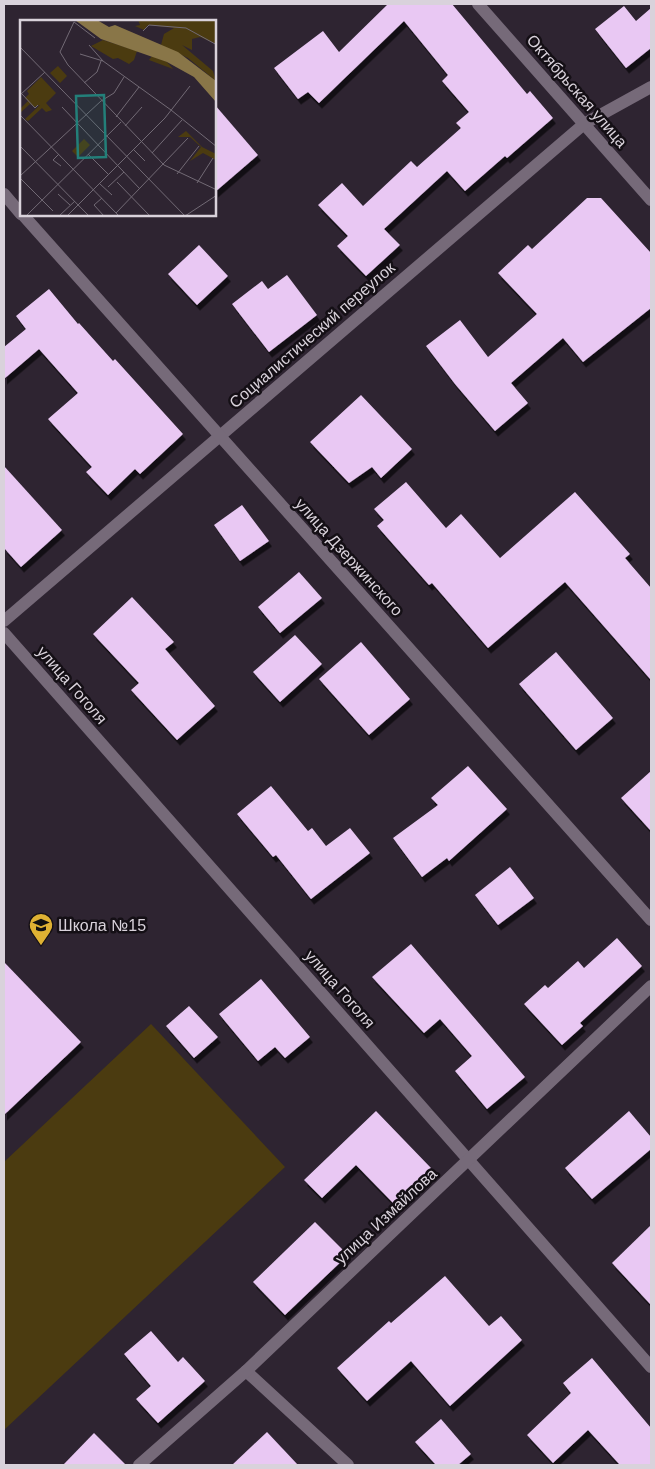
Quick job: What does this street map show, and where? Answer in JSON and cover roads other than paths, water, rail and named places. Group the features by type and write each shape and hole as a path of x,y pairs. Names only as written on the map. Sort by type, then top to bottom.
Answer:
{"street":[{"name":"Октябрьская улица","path":"478,4 651,200"},
{"name":"Социалистический переулок","path":"4,621 584,124 651,87"},
{"name":"улица Дзержинского","path":"4,194 20,212"},
{"name":"улица Дзержинского","path":"24,216 651,920"},
{"name":"улица Гоголя","path":"4,633 651,1367"},
{"name":"улица Измайлова","path":"140,1465 246,1371 651,986"},
{"path":"246,1371 348,1465"}],"place":[{"name":"Школа №15","path":"41,946"}]}
